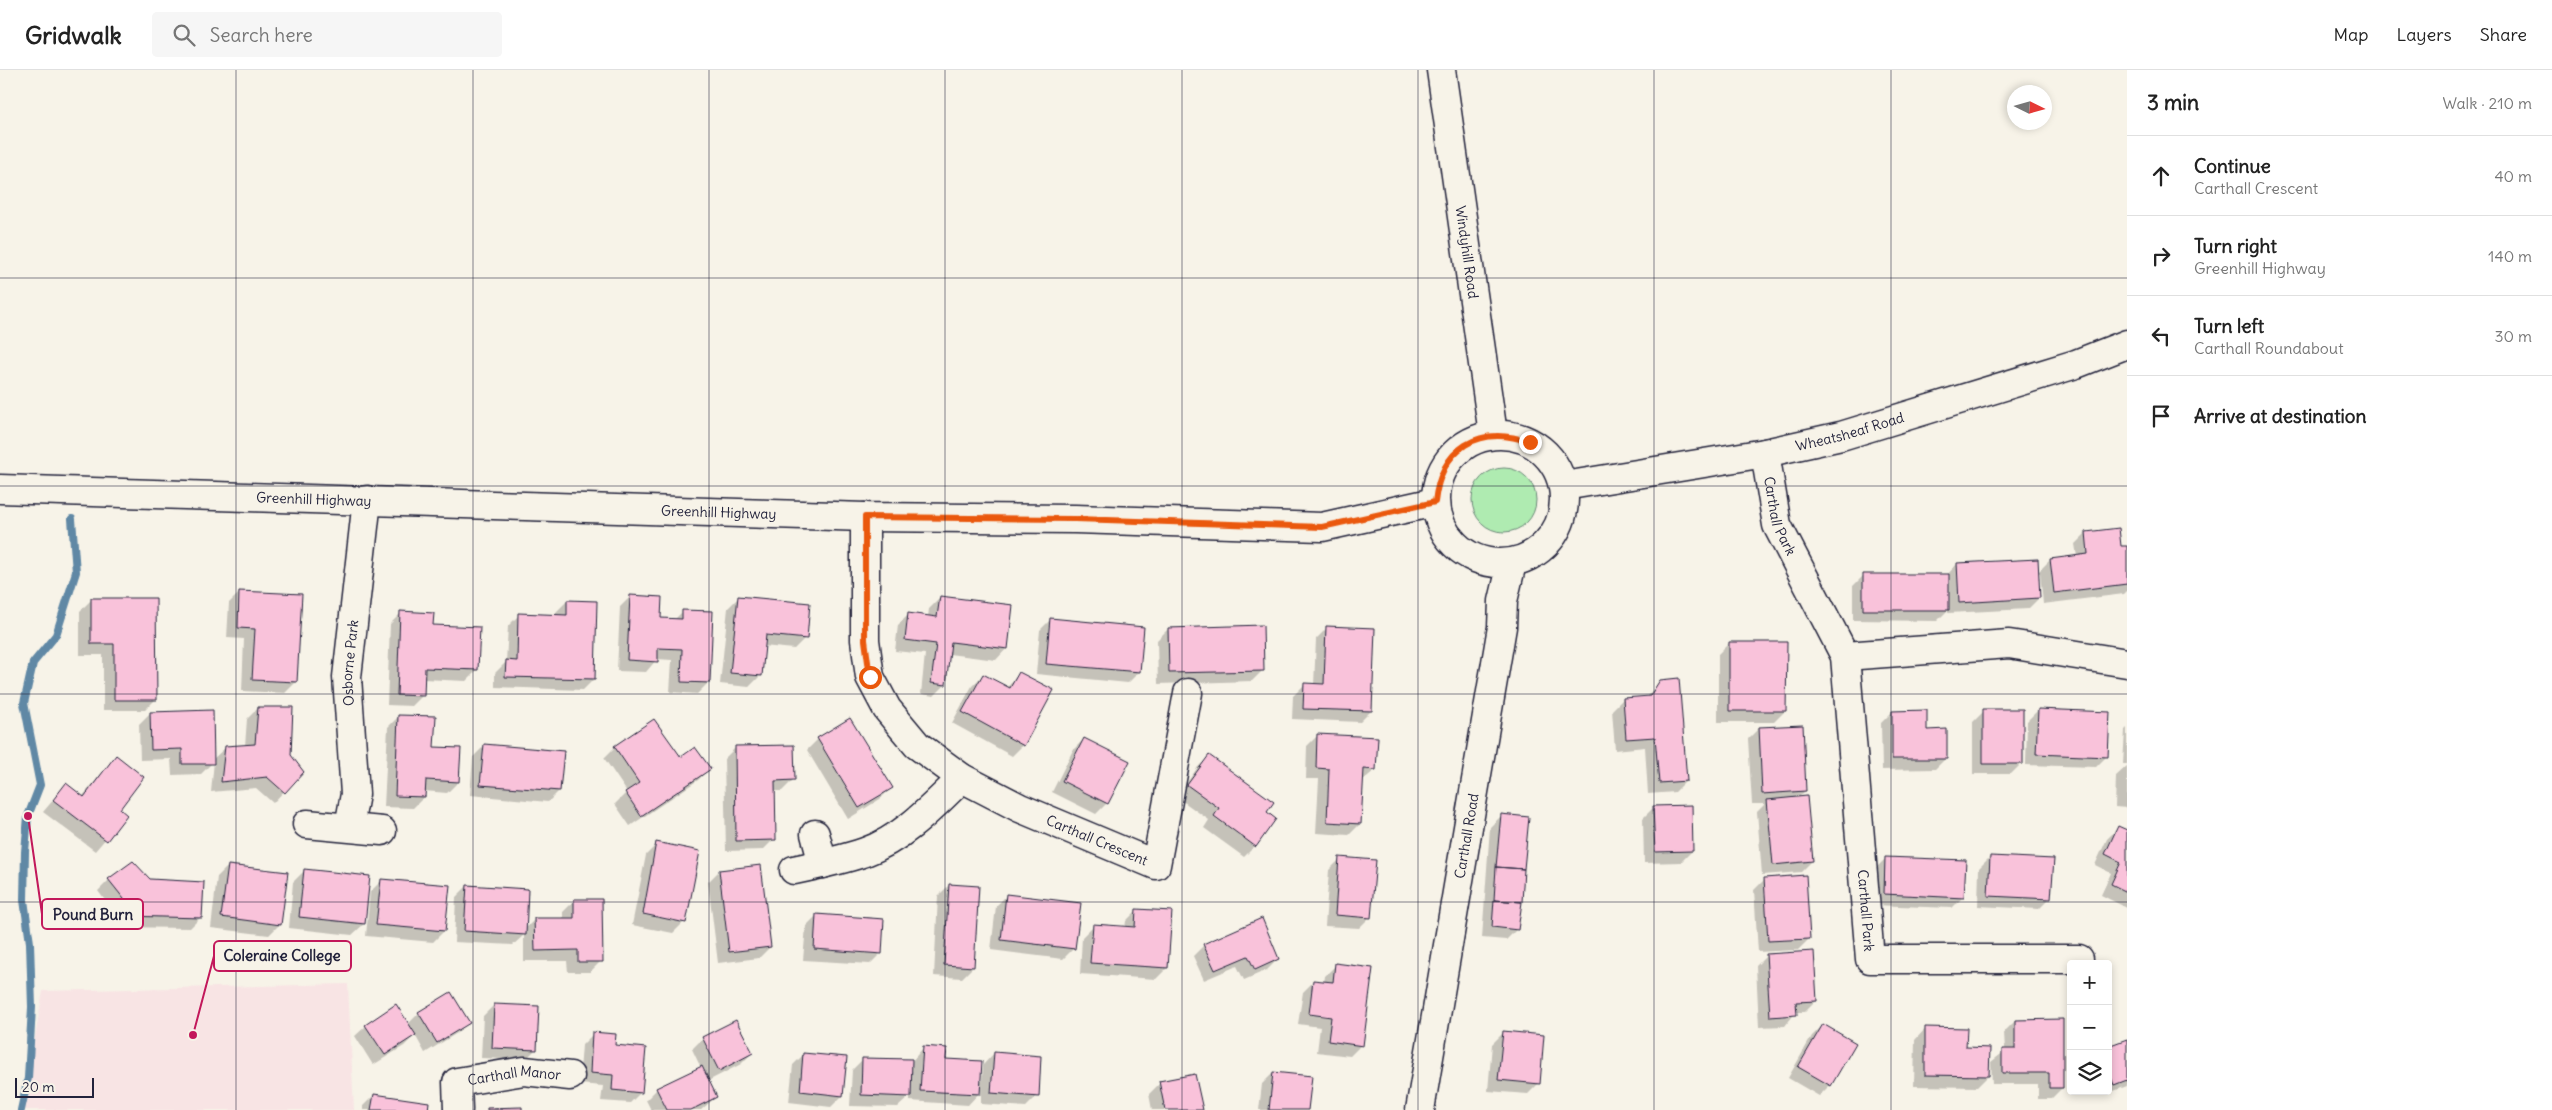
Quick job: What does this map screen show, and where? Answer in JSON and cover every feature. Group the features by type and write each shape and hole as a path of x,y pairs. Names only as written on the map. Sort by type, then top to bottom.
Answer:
{"main road":[{"name":"Windyhill Road","path":"1441,70 1493,434"},
{"name":"Wheatsheaf Road","path":"1564,486 1765,453 1841,436 2076,364 2127,344"},
{"path":"1493,434 1512,435 1538,447 1546,453 1557,468 1564,486 1564,507 1555,532 1547,544 1531,556 1512,563 1490,563 1469,556 1452,542 1440,524 1435,502 1437,483 1445,465 1458,450 1474,440 1493,434"},
{"name":"Carthall Park","path":"1765,453 1777,525 1845,656 1870,958 2079,958"},
{"name":"Greenhill Highway","path":"0,489 865,517 1075,519 1322,527 1435,502"},
{"name":"Osborne Park","path":"349,827 355,794 347,678 367,500"},
{"name":"Carthall Crescent","path":"865,517 865,640 870,677 887,709 917,744 962,778 1020,808 1156,865 1188,694"},
{"name":"Carthall Road","path":"1420,1110 1502,627 1503,601 1512,563"},
{"path":"1845,656 2009,644 2127,663"},
{"path":"794,870 867,852 898,836 918,820 962,778"},
{"path":"307,824 382,831"},
{"path":"815,834 823,864"},
{"name":"Carthall Manor","path":"458,1110 457,1082 524,1071 570,1076"}],"shaded area":[{"path":"348,984 354,1110 25,1110 28,1078 43,991"}],"green space":[{"path":"1504,468 1516,471 1527,477 1533,488 1536,500 1533,512 1527,523 1516,529 1504,532 1492,529 1481,523 1475,512 1472,500 1475,488 1481,477 1492,471"}],"building":[{"path":"2119,528 2121,546 2127,546 2127,584 2054,593 2050,559 2088,554 2086,532"},
{"path":"2038,559 2040,598 1959,603 1957,563"},
{"path":"1863,574 1949,574 1949,610 1863,610"},
{"path":"239,591 302,594 297,682 252,680 255,629 238,628"},
{"path":"630,595 662,597 661,618 682,619 682,610 713,611 710,683 681,682 682,649 658,648 658,662 627,660"},
{"path":"738,596 810,603 807,639 766,635 762,676 730,673"},
{"path":"940,596 1013,605 1008,649 951,642 946,685 931,683 936,644 905,640 908,613 937,617"},
{"path":"91,598 156,598 157,700 114,700 114,644 91,644"},
{"path":"567,600 597,601 595,679 505,677 506,660 517,661 518,613 567,615"},
{"path":"400,611 434,613 433,625 480,627 478,670 425,668 424,696 397,695"},
{"path":"1050,618 1144,627 1140,672 1046,664"},
{"path":"1263,625 1264,671 1169,673 1168,628"},
{"path":"1326,626 1375,628 1372,711 1303,709 1304,683 1324,684"},
{"path":"1729,642 1787,642 1786,711 1729,711"},
{"path":"1019,672 1054,690 1024,746 962,712 983,674 1010,688"},
{"path":"1679,678 1687,781 1659,783 1655,737 1626,739 1623,698 1650,696 1660,680"},
{"path":"258,707 293,707 291,755 304,772 285,793 267,777 221,782 225,746 255,744"},
{"path":"1983,709 2023,709 2023,764 1983,764"},
{"path":"2038,709 2110,712 2108,757 2036,754"},
{"path":"213,710 214,764 182,764 182,749 151,750 150,712"},
{"path":"1927,710 1927,730 1947,729 1947,759 1892,759 1892,711"},
{"path":"398,715 436,716 434,747 461,748 459,782 426,780 425,797 395,796"},
{"path":"850,718 893,788 859,808 817,738"},
{"path":"654,719 681,757 695,747 711,769 641,816 625,792 639,783 614,746"},
{"path":"1803,725 1806,791 1762,794 1759,727"},
{"path":"1317,734 1378,737 1376,770 1364,769 1361,824 1327,822 1329,769 1316,768"},
{"path":"1084,738 1130,761 1108,804 1062,781"},
{"path":"484,744 564,751 560,791 480,785"},
{"path":"794,745 795,780 775,781 776,840 736,841 735,746"},
{"path":"116,755 144,777 120,809 127,815 107,841 53,800 66,783 84,797"},
{"path":"1209,755 1274,802 1267,812 1276,819 1256,847 1214,816 1219,808 1187,785"},
{"path":"1807,796 1813,861 1773,865 1767,800"},
{"path":"1692,805 1693,851 1655,852 1653,806"},
{"path":"1501,814 1529,817 1524,869 1496,867"},
{"path":"2118,826 2127,830 2127,892 2111,884 2121,862 2105,854"},
{"path":"656,842 700,851 686,923 643,914"},
{"path":"1990,856 2054,859 2051,899 1988,896"},
{"path":"1339,857 1376,860 1371,918 1335,915"},
{"path":"1885,857 1966,860 1964,898 1884,894"},
{"path":"133,861 150,879 204,882 202,918 123,916 124,899 108,879"},
{"path":"228,865 288,872 281,925 221,917"},
{"path":"761,865 771,947 729,952 719,870"},
{"path":"1496,867 1524,869 1522,902 1494,900"},
{"path":"304,869 370,876 365,924 299,917"},
{"path":"1806,875 1810,939 1768,941 1764,878"},
{"path":"381,879 450,885 445,931 376,925"},
{"path":"949,884 979,886 974,967 944,965"},
{"path":"467,885 528,889 526,935 464,931"},
{"path":"1006,894 1081,903 1075,949 1001,940"},
{"path":"574,899 602,899 603,962 578,962 578,950 535,951 534,918 574,918"},
{"path":"1494,900 1522,902 1518,930 1492,927"},
{"path":"1136,909 1172,911 1168,968 1090,963 1093,924 1135,927"},
{"path":"816,914 884,919 882,954 814,949"},
{"path":"1262,918 1279,959 1255,970 1248,956 1215,970 1203,944"},
{"path":"1814,951 1817,1001 1796,1002 1797,1015 1770,1017 1766,954"},
{"path":"1335,963 1373,968 1363,1046 1328,1041 1331,1017 1309,1014 1313,980 1333,982"},
{"path":"451,992 470,1023 437,1043 418,1012"},
{"path":"396,1004 416,1035 385,1055 365,1025"},
{"path":"494,1004 539,1006 537,1050 492,1048"},
{"path":"2063,1019 2063,1088 2049,1088 2049,1073 2002,1073 2002,1049 2015,1049 2015,1020"},
{"path":"736,1020 753,1053 719,1071 702,1037"},
{"path":"1823,1024 1856,1043 1831,1086 1798,1067"},
{"path":"1925,1027 1967,1028 1966,1047 1990,1048 1989,1076 1925,1075"},
{"path":"1503,1031 1544,1035 1540,1084 1498,1080"},
{"path":"592,1032 616,1034 615,1045 646,1048 642,1093 612,1090 613,1075 590,1073"},
{"path":"2127,1039 2127,1080 2114,1085 2112,1080 2112,1045"},
{"path":"923,1046 947,1048 946,1059 982,1061 980,1094 920,1091"},
{"path":"994,1052 1041,1056 1039,1097 991,1093"},
{"path":"803,1053 847,1057 843,1096 800,1091"},
{"path":"862,1058 912,1059 911,1097 861,1095"},
{"path":"702,1066 717,1097 691,1110 667,1110 656,1088"},
{"path":"1273,1072 1312,1076 1308,1110 1269,1110"},
{"path":"1195,1074 1203,1110 1165,1110 1159,1081"},
{"path":"374,1094 429,1102 428,1110 371,1110"},
{"path":"522,1107 522,1110 487,1110 487,1108"}],"waterway":[{"path":"21,1110 28,1078 32,1007 30,943 24,900 25,852 28,816 40,785 24,703 33,663 56,635 76,572 72,519"}],"place":[{"name":"Pound Burn","path":"28,816"},
{"name":"Coleraine College","path":"193,1035"}],"route":[{"path":"870,677 865,640 865,517 1075,519 1322,527 1435,502 1437,483 1445,465 1458,450 1474,440 1493,434 1512,435 1530,442"}]}
